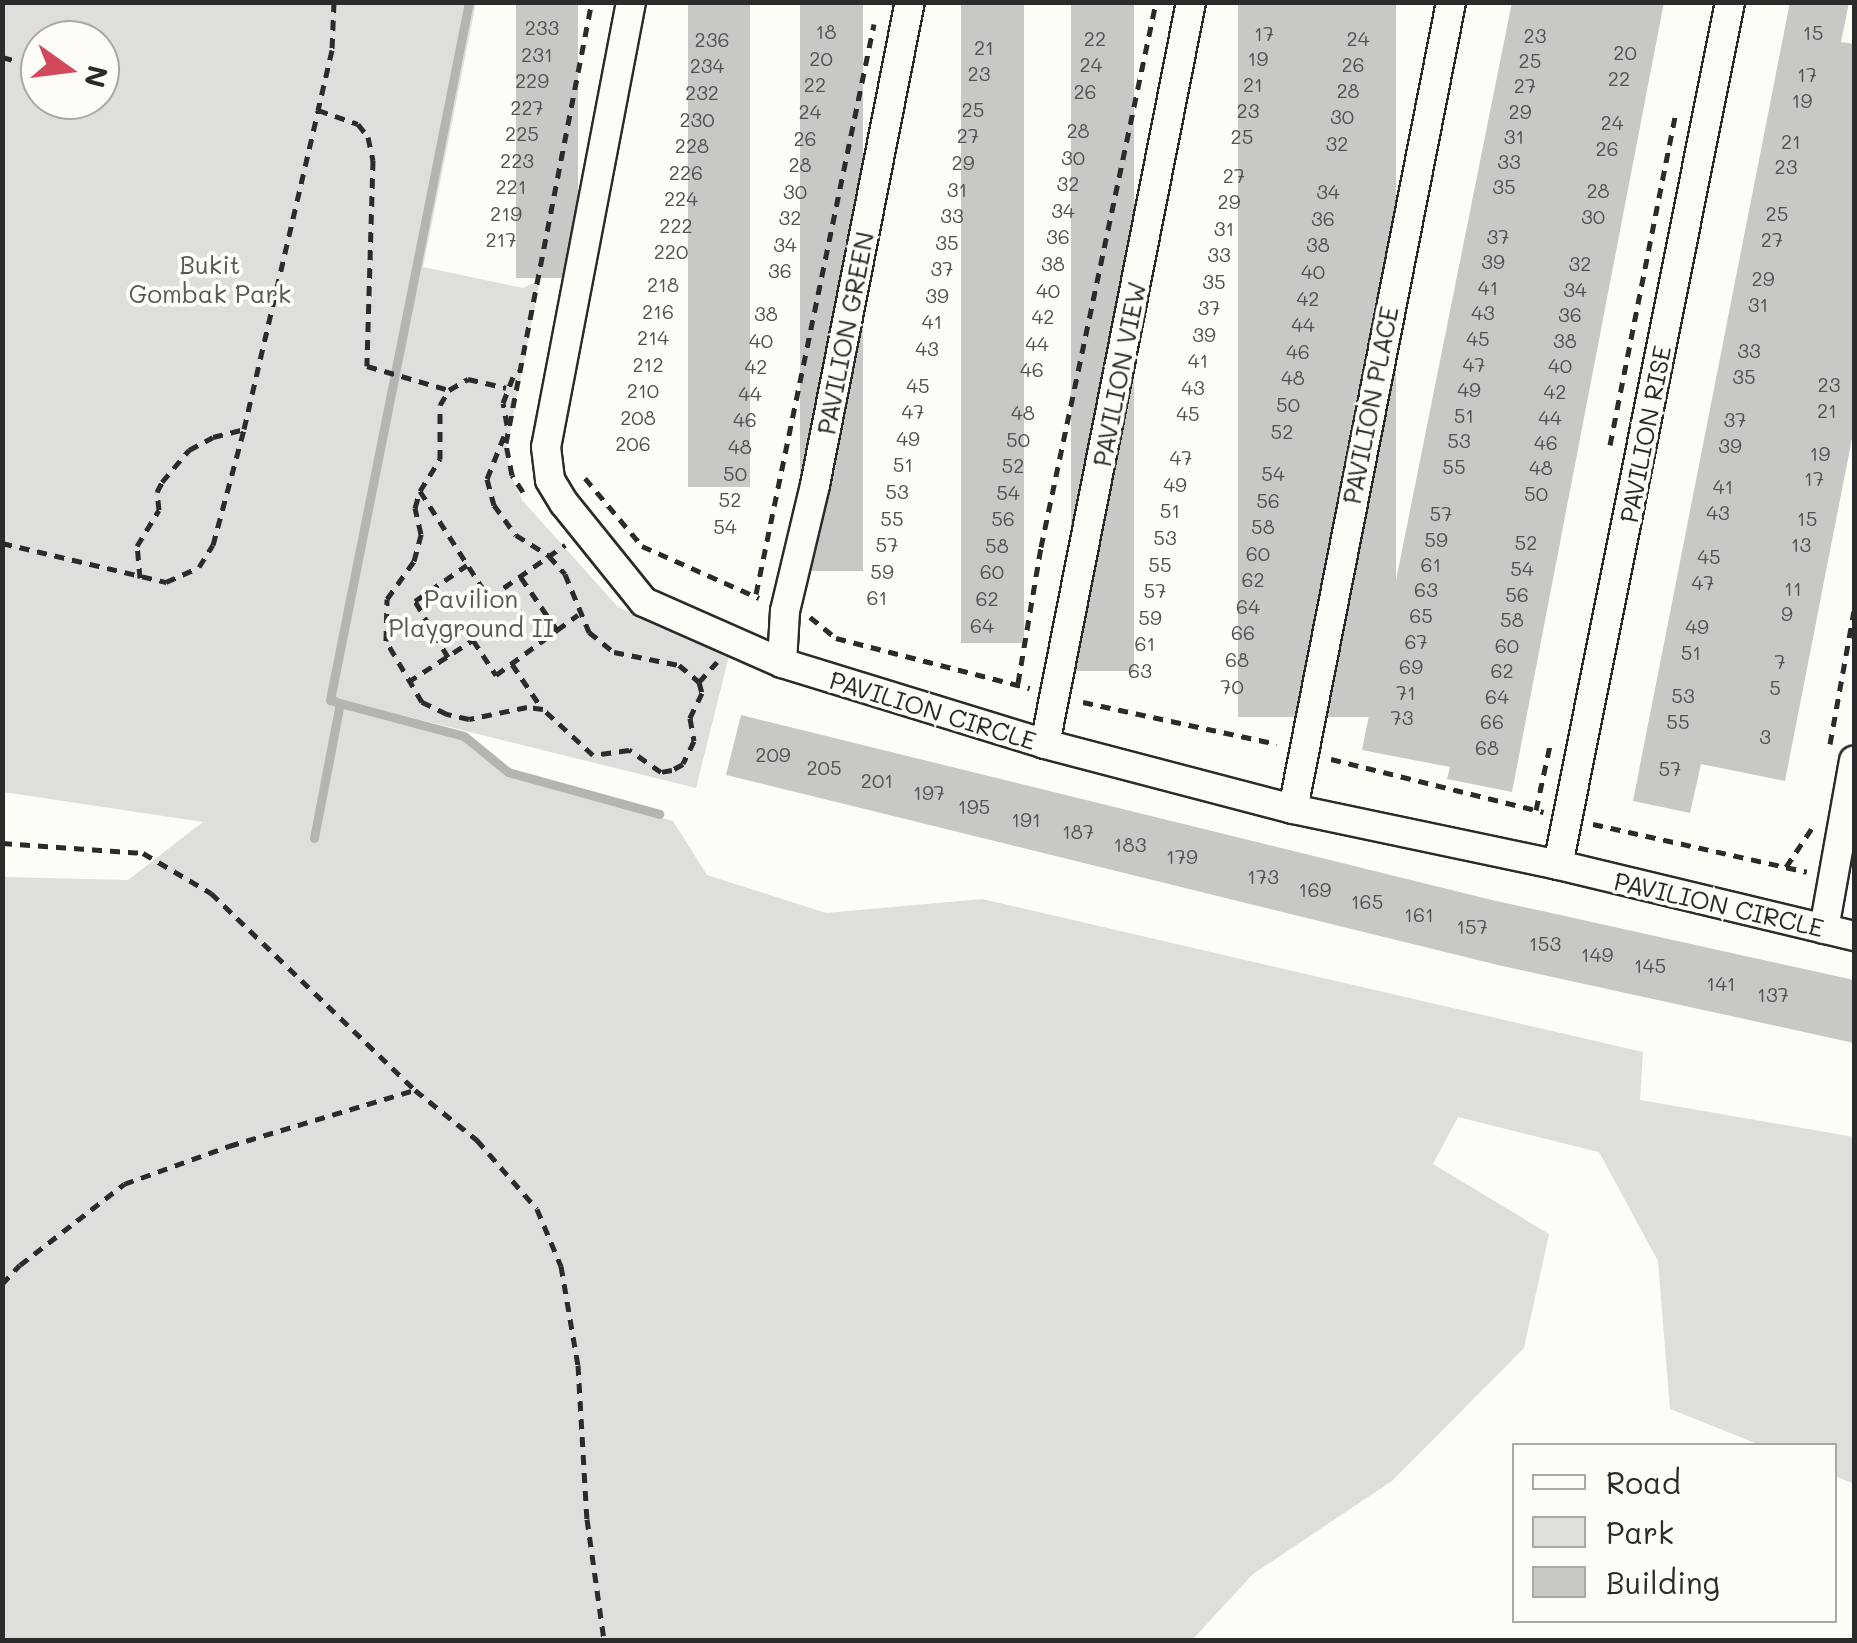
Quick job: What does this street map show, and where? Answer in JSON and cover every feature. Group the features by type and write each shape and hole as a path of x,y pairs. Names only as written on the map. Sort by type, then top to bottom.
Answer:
{"street":[{"name":"PAVILION CIRCLE","path":"631,2 546,448 550,480 644,602 782,663 1045,744 1293,809 1854,936"},
{"name":"PAVILION GREEN","path":"782,663 785,611 819,466 910,2"},
{"name":"PAVILION VIEW","path":"1045,744 1191,2"},
{"name":"PAVILION PLACE","path":"1293,809 1451,2"},
{"name":"PAVILION RISE","path":"1558,866 1730,2"},
{"path":"1824,929 1834,878 1841,760"}],"path":[{"path":"2,543 166,582 199,567 213,546 332,50 334,2"},
{"path":"534,505 512,475 507,458 520,363 592,2"},
{"path":"1018,684 1045,529 1156,2"},
{"path":"756,594 874,22"},
{"path":"2,57 17,61"},
{"path":"318,110 358,124 368,137 373,176 367,366 449,390"},
{"path":"512,664 542,709 594,755 629,750 661,772 683,764 690,754 694,740 690,718 702,693 695,674 679,666 614,652 588,632 578,614 573,585 549,556 505,524 490,492 490,468 507,424 506,388 520,363"},
{"path":"506,388 468,379 449,390 440,405 440,459 420,491 415,508 421,534 414,561 387,599 383,617 386,641 422,702 469,720 526,707 542,709"},
{"path":"140,578 137,546 142,533 153,524 159,510 158,492 173,467 189,450 213,437 244,429"},
{"path":"584,477 642,546 743,594 756,594"},
{"path":"420,491 488,598 567,544"},
{"path":"556,530 578,556"},
{"path":"448,657 416,601 467,565"},
{"path":"520,576 557,630"},
{"path":"756,594 764,604 812,617 836,638 1018,684 1054,698 1302,751 1568,818 1834,878"},
{"path":"1841,760 1854,611"},
{"path":"408,682 473,640 496,675 578,614"},
{"path":"1786,867 1813,826"},
{"path":"2,843 143,854 212,893 415,1090 476,1140 537,1209 561,1266 578,1365 587,1519 604,1640"},
{"path":"2,1284 20,1265 124,1184 228,1146 415,1090"}],"green space":[{"path":"3,2 476,3 423,267 523,288 540,280 507,446 510,473 522,500 618,607 729,656 696,788 357,704 462,739 507,775 673,821 707,875 826,913 982,899 1643,1052 1640,1100 1854,1137 1854,1484 1837,1477 1837,1443 1755,1443 1670,1409 1658,1261 1599,1152 1458,1117 1433,1164 1549,1234 1524,1348 1392,1481 1253,1574 1192,1640 3,1640 3,877 128,880 203,822 3,792"}],"building":[{"path":"516,2 578,2 578,278 516,278"},
{"path":"688,2 750,2 750,487 688,487"},
{"path":"800,2 863,2 863,571 800,571"},
{"path":"961,2 1024,2 1024,643 961,643"},
{"path":"1071,2 1134,2 1134,671 1071,671"},
{"path":"1238,2 1396,2 1396,717 1238,717"},
{"path":"1512,2 1664,2 1512,792 1447,779 1450,767 1362,750"},
{"path":"1790,2 1849,2 1841,42 1854,44 1854,428 1785,781 1701,764 1690,813 1633,801"},
{"path":"741,715 1492,900 1854,980 1854,1043 1498,965 726,775"}],"waterway":[{"path":"335,701 330,700 469,2"},
{"path":"336,702 464,736 508,772 659,814"},
{"path":"314,838 340,703"}],"park label":[{"name":"Bukit Gombak Park","path":"210,280"},
{"name":"Pavilion Playground II","path":"471,614"}]}
